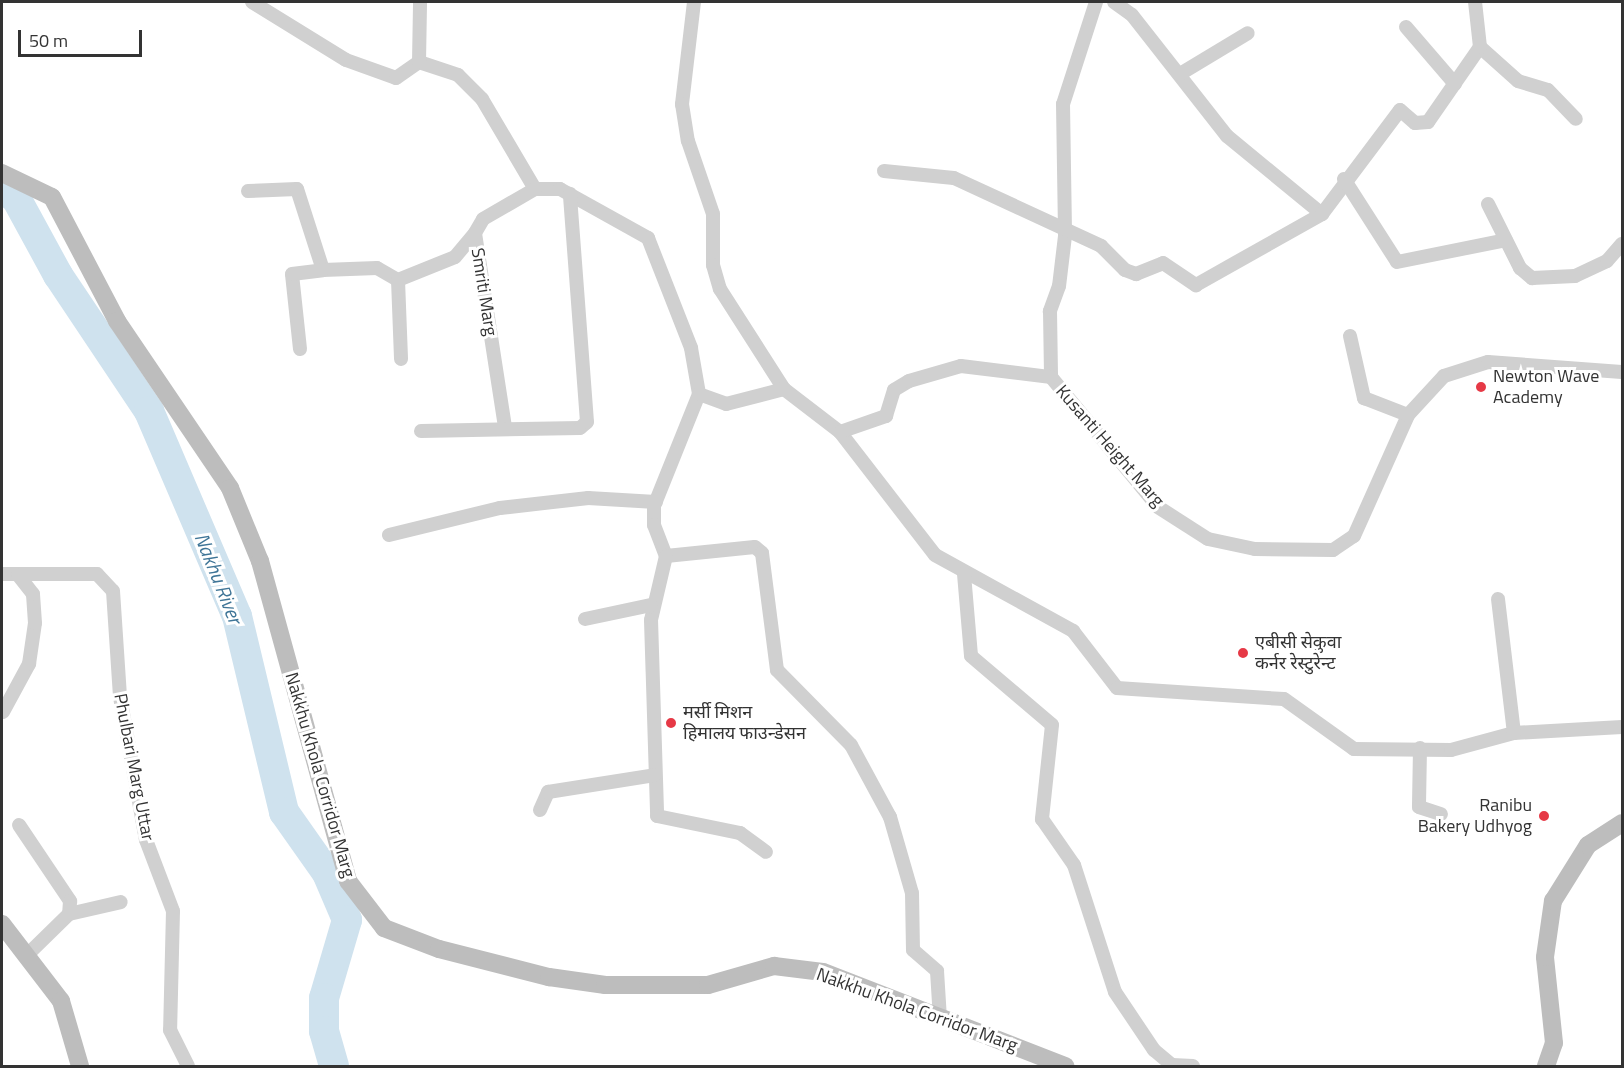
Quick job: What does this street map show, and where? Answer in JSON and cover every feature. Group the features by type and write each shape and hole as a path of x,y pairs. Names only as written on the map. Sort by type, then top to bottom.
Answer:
{"street":[{"path":"252,2 346,60 396,78 419,62"},
{"path":"419,62 420,2"},
{"path":"694,2 682,104 688,141 713,214 714,265 720,289 784,389 840,432 935,555 1073,631 1118,688 1284,699 1354,749 1451,750 1514,733 1623,728"},
{"name":"Kusanti Height Marg","path":"1096,2 1063,104 1065,227 1059,286 1050,311 1051,377 1158,507 1208,539 1255,549 1334,550 1354,536 1408,415 1444,376 1488,362 1623,372"},
{"path":"1114,2 1180,74 1227,136 1322,214"},
{"path":"884,171 954,178 1065,227 1101,246 1125,270 1136,274 1163,263 1196,285 1322,214 1344,179 1400,110 1415,123 1428,122 1480,47 1475,2"},
{"path":"1406,27 1455,84"},
{"path":"1180,74 1248,33"},
{"path":"1480,47 1518,81 1548,90 1576,119"},
{"path":"419,62 458,75 482,99 535,189 570,194 648,238 691,348 699,394 656,502 654,525 666,556 651,605 657,816 663,821 740,833 766,852"},
{"name":"Nakkhu Khola Corridor Marg","path":"2,173 52,197 117,321 230,488 260,561 348,881 384,928 439,949 549,977 606,985 708,985 774,966 823,972 1065,1066"},
{"path":"1344,179 1396,262 1506,240"},
{"path":"248,191 297,189 323,270"},
{"name":"Smriti Marg","path":"506,427 474,233 483,219 535,189"},
{"path":"421,431 506,427 580,428 587,422 570,194"},
{"path":"1488,204 1520,268 1532,278 1552,281 1607,261 1623,244"},
{"path":"398,280 455,257 474,233"},
{"path":"300,349 292,274 323,270 377,268 398,280"},
{"path":"398,280 401,359"},
{"path":"1350,336 1364,398 1408,415"},
{"path":"840,432 886,416 894,390 909,381 961,366 1051,377"},
{"path":"699,394 726,404 784,389"},
{"path":"389,535 500,508 588,498 656,502"},
{"path":"666,556 755,547 762,553 777,670 851,745 890,817 912,893 913,950 937,971 940,1019"},
{"path":"964,573 971,656 1052,725 1042,819 1074,865 1115,992 1154,1050 1172,1065 1193,1066"},
{"path":"2,574 18,575 33,594 35,623 29,664 3,712"},
{"name":"Phulbari Marg Uttar","path":"18,575 97,574 113,591 120,698 146,840 172,911 170,1030 188,1066"},
{"path":"1498,599 1514,733"},
{"path":"585,618 651,605"},
{"path":"1420,748 1419,807 1441,814"},
{"path":"540,810 548,792 655,775"},
{"path":"1546,1066 1554,1043 1545,957 1553,901 1588,845 1623,823"},
{"path":"19,825 70,901 69,914"},
{"path":"26,956 69,914 121,902"},
{"path":"2,924 61,1001 80,1066"}],"waterway":[{"name":"Nakhu River","path":"2,189 16,198 58,275 149,411 237,616 284,812 327,873 347,920 324,998 324,1031 334,1066"}],"place":[{"name":"Newton Wave Academy","path":"1481,387"},
{"name":"एबीसी सेकुवा कर्नर रेस्टुरेन्ट","path":"1243,653"},
{"name":"मर्सी मिशन हिमालय फाउन्डेसन","path":"671,723"},
{"name":"Ranibu Bakery Udhyog","path":"1544,816"}]}
